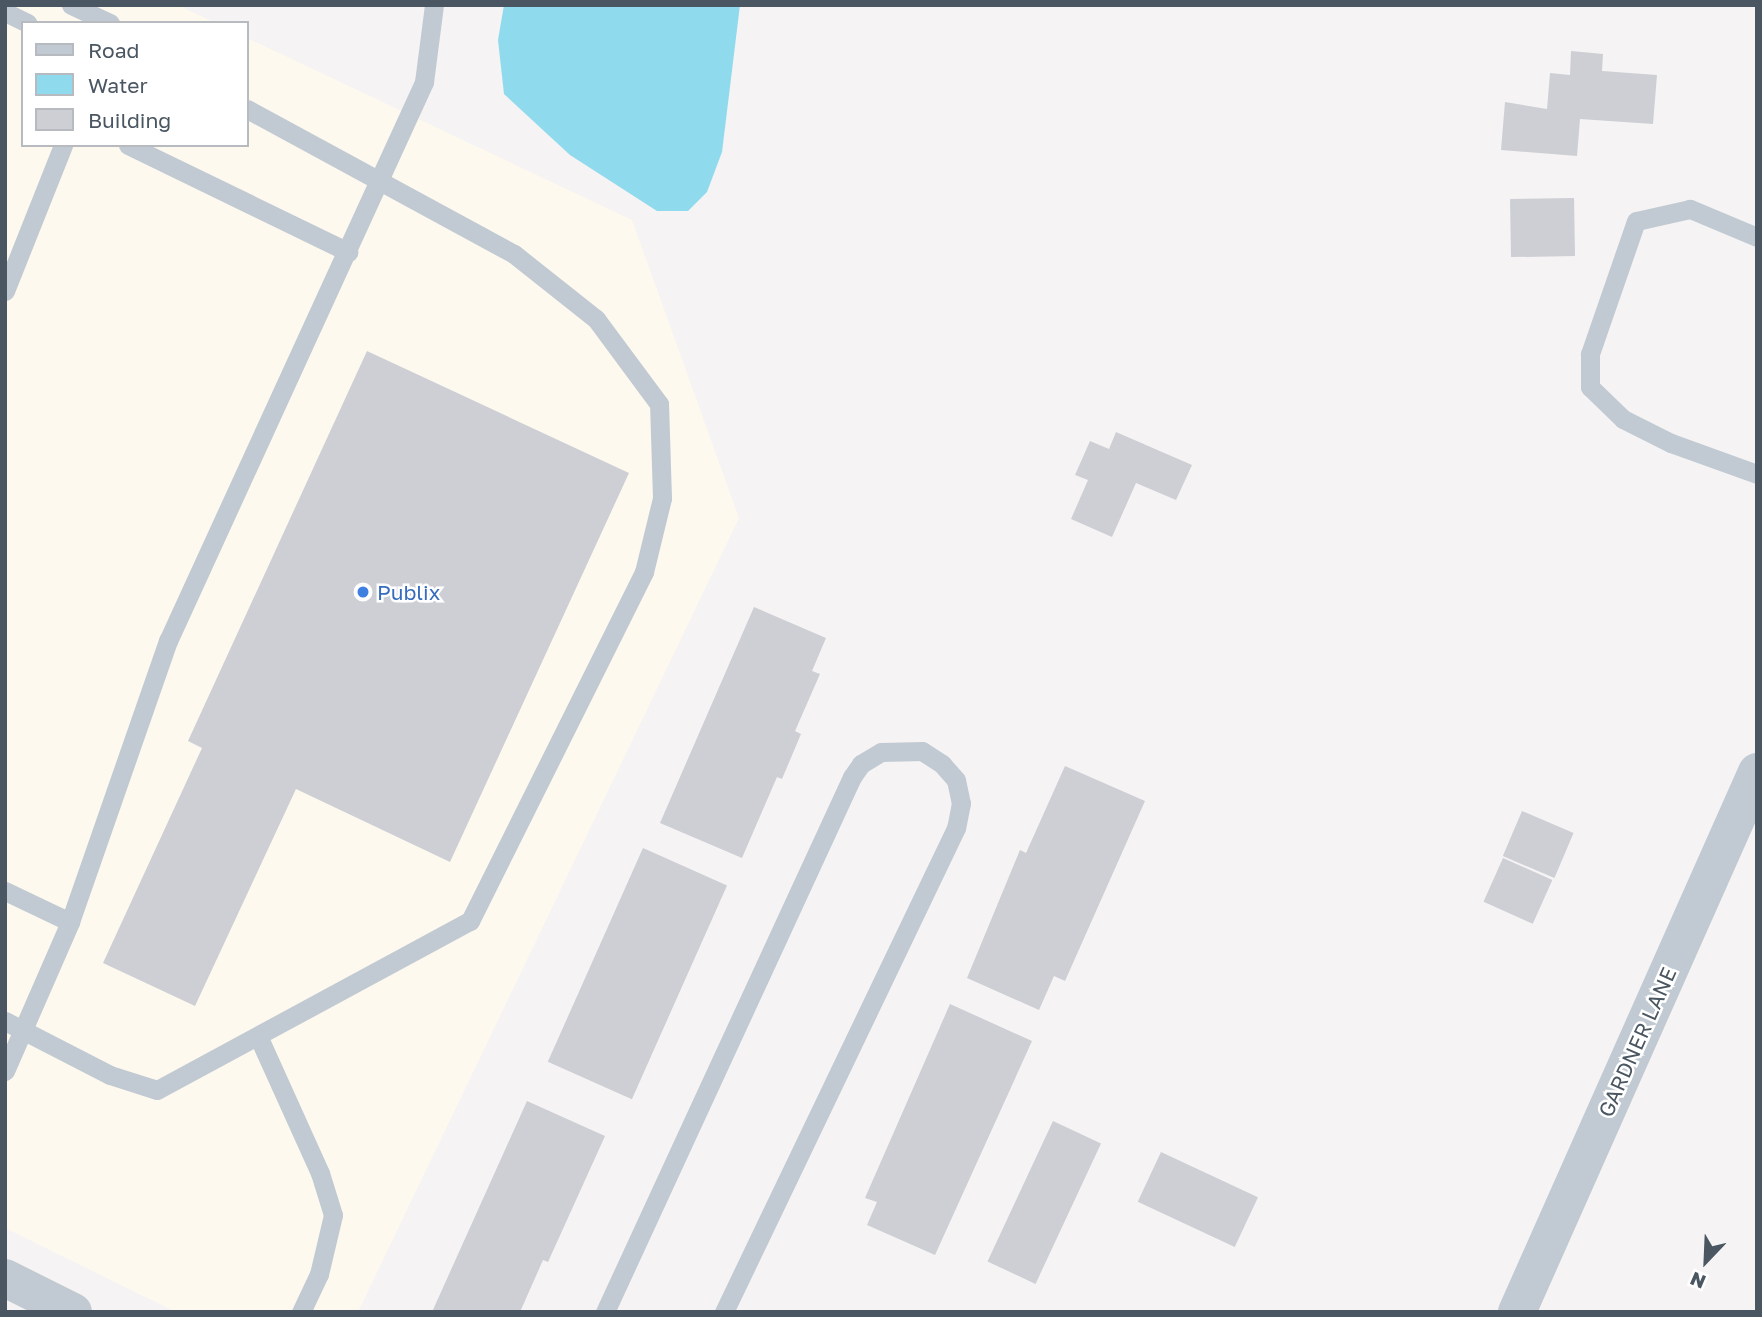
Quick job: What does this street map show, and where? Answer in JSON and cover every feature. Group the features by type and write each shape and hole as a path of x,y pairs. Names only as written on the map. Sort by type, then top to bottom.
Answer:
{"street":[{"name":"GARDNER LANE","path":"1517,1312 1757,772"},
{"path":"5,1278 73,1312"}],"lane":[{"path":"71,5 106,21"},
{"path":"5,1071 14,1025 70,922 168,642 424,82 434,5"},
{"path":"5,12 24,21"},
{"path":"14,1025 110,1075 157,1090 259,1038 470,921 644,572 662,498 659,404 596,319 514,254 382,178 248,110"},
{"path":"5,291 62,147"},
{"path":"132,147 348,252"},
{"path":"1757,237 1690,209 1636,221 1590,354 1590,387 1623,419 1671,443 1757,474"},
{"path":"605,1312 852,777 861,764 881,752 922,751 942,764 956,780 961,803 956,828 724,1312"},
{"path":"5,891 70,922"},
{"path":"259,1038 320,1173 333,1215 319,1274 301,1312"}],"shaded area":[{"path":"5,5 178,5 211,21 21,21 21,147 248,147 248,38 632,220 739,518 358,1312 176,1312 5,1228"}],"water":[{"path":"504,5 740,5 722,152 707,192 688,211 657,211 570,155 504,94 498,40"}],"building":[{"path":"1571,51 1603,54 1602,71 1657,75 1653,124 1580,119 1577,156 1501,150 1505,102 1547,109 1550,73 1570,75"},
{"path":"1574,198 1575,256 1511,257 1510,199"},
{"path":"367,351 629,473 450,862 296,789 195,1006 103,963 202,748 188,741"},
{"path":"1116,432 1192,465 1176,500 1136,483 1112,537 1071,519 1088,480 1075,475 1090,441 1109,449"},
{"path":"754,607 826,638 812,671 820,674 795,731 801,734 782,779 777,777 742,858 660,823"},
{"path":"1065,766 1145,801 1065,981 1054,976 1039,1010 967,978 1020,850 1026,853"},
{"path":"1522,811 1574,833 1554,878 1503,856"},
{"path":"643,848 727,885 632,1099 548,1062"},
{"path":"1503,858 1552,880 1533,924 1483,902"},
{"path":"950,1004 1032,1041 935,1255 867,1225 877,1202 865,1198"},
{"path":"527,1101 605,1136 548,1262 543,1260 520,1312 432,1312"},
{"path":"1053,1121 1101,1143 1036,1284 987,1261"},
{"path":"1161,1152 1258,1197 1235,1247 1138,1202"}],"place":[{"name":"Publix","path":"363,592"}]}
